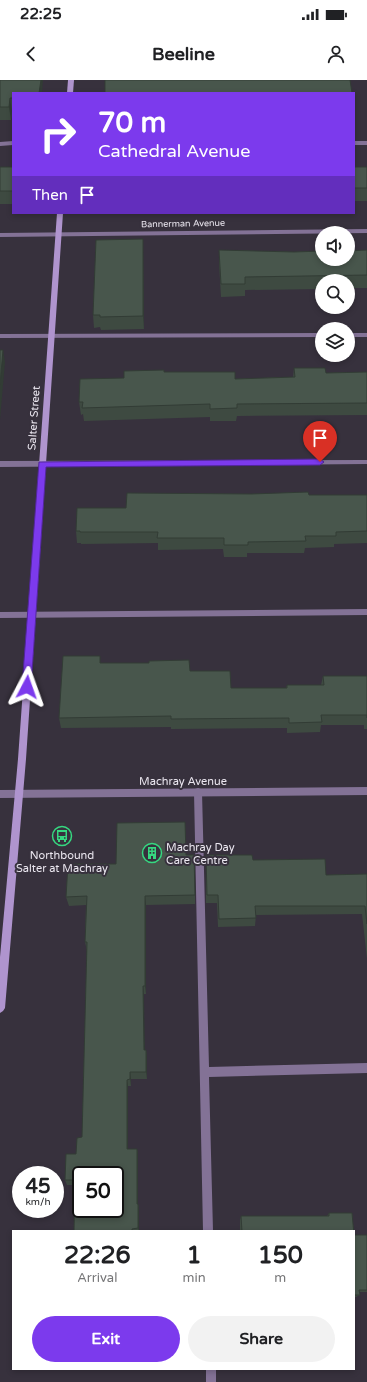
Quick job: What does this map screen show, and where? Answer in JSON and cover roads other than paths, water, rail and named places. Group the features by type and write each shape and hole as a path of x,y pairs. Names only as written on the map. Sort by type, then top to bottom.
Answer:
{"main road":[{"path":"70,92 71,80"},
{"name":"Salter Street","path":"0,1008 19,794 60,214"}],"street":[{"path":"355,143 367,143"},
{"path":"0,144 12,144"},
{"name":"Bannerman Avenue","path":"0,235 367,231"},
{"path":"0,336 315,335"},
{"path":"355,335 367,335"},
{"path":"0,464 367,462"},
{"path":"0,615 367,612"},
{"name":"Machray Avenue","path":"0,794 367,791"},
{"path":"198,792 208,1230"},
{"path":"204,1072 367,1068"},
{"path":"211,1370 211,1382"}],"place":[{"name":"Northbound Salter at Machray","path":"62,836"},
{"name":"Machray Day Care Centre","path":"152,853"}]}
